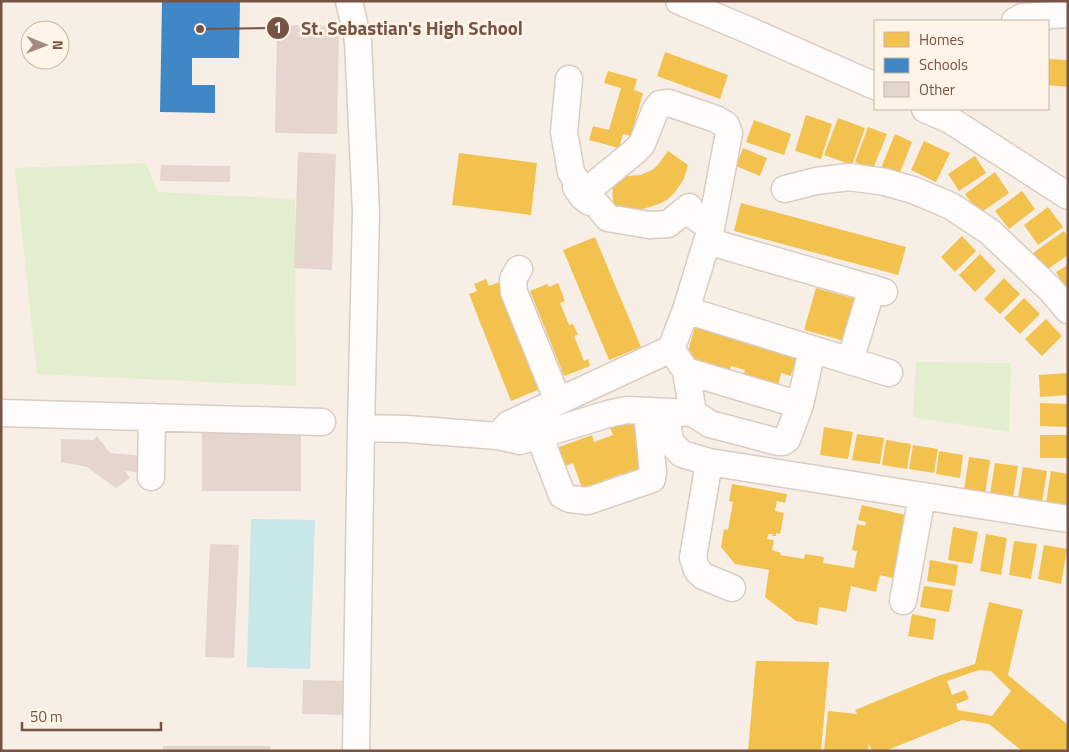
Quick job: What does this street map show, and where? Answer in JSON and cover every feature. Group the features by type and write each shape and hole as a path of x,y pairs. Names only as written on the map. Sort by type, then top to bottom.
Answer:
{"street":[{"path":"348,1 358,41 366,212 356,751"},
{"path":"678,1 708,7 748,30 874,86"},
{"path":"1016,20 1022,17 1068,14"},
{"path":"569,79 564,132 571,172 589,189 608,218 649,225 668,224 689,207 692,194 702,184 720,182"},
{"path":"498,436 509,424 671,349 686,310 709,234 729,133 726,125 716,119 669,103 660,104 655,111 642,144 589,189"},
{"path":"931,110 953,114 1068,196"},
{"path":"785,189 816,181 849,177 885,182 912,190 951,206 990,232 1051,290 1068,310"},
{"path":"689,207 709,234 878,290 850,361"},
{"path":"519,269 513,279 514,292 558,401"},
{"path":"686,310 889,373"},
{"path":"671,349 686,371 693,413"},
{"path":"361,428 498,436 520,440 626,410 657,411 693,413 710,424 783,442 787,439 800,405 812,350"},
{"path":"686,371 800,405"},
{"path":"538,435 562,496 588,502 652,479 654,472 648,423 657,411"},
{"path":"657,411 670,442 682,454 709,462 1068,519"},
{"path":"1,413 322,422"},
{"path":"151,477 152,417"},
{"path":"709,462 693,558 697,570 703,576 732,588"},
{"path":"903,601 922,496"}],"green space":[{"path":"146,163 158,192 295,199 296,386 37,374 15,168"},
{"path":"916,362 1011,363 1009,432 913,417"}],"water":[{"path":"251,519 315,520 310,669 247,667"}],"building: Homes":[{"path":"665,52 728,75 720,99 657,76"},
{"path":"1049,59 1068,60 1068,87 1049,85"},
{"path":"608,71 637,79 634,90 643,93 631,136 623,134 619,148 589,140 593,126 609,130 621,88 604,83"},
{"path":"806,115 832,124 821,159 795,151"},
{"path":"838,118 865,128 852,165 824,155"},
{"path":"754,120 791,134 784,155 746,142"},
{"path":"868,127 887,134 873,169 855,162"},
{"path":"895,134 912,142 899,175 881,168"},
{"path":"924,141 950,153 936,182 911,170"},
{"path":"743,148 767,158 760,176 736,166"},
{"path":"668,151 688,165 684,179 668,199 659,204 636,211 623,211 613,205 612,176 641,175 657,166"},
{"path":"459,153 537,163 531,215 452,205"},
{"path":"975,156 986,173 959,191 948,174"},
{"path":"995,172 1009,193 979,214 965,194"},
{"path":"1022,191 1035,209 1009,229 995,211"},
{"path":"741,203 906,247 898,275 734,231"},
{"path":"1048,207 1063,227 1038,245 1024,225"},
{"path":"1064,231 1068,237 1068,255 1045,271 1033,253"},
{"path":"962,236 976,251 955,272 941,257"},
{"path":"595,237 641,347 609,360 563,250"},
{"path":"980,254 996,271 975,292 959,275"},
{"path":"1068,265 1068,293 1056,272"},
{"path":"1004,278 1020,294 1000,314 984,299"},
{"path":"486,279 489,286 500,282 542,388 511,401 469,294 477,291 474,284"},
{"path":"558,283 565,301 560,303 569,325 573,324 578,335 574,336 584,361 588,359 590,366 564,376 530,291 547,284 549,287"},
{"path":"816,288 863,301 852,343 804,330"},
{"path":"1024,298 1040,314 1020,334 1004,318"},
{"path":"1046,319 1062,336 1042,356 1025,339"},
{"path":"696,323 798,351 791,376 781,373 778,387 743,377 745,370 731,366 729,374 685,362"},
{"path":"1068,373 1068,395 1040,397 1039,375"},
{"path":"1040,403 1068,404 1068,427 1040,426"},
{"path":"639,417 646,438 635,442 648,476 625,484 621,474 602,481 606,492 586,499 573,463 558,469 551,450 592,435 594,442 613,435 610,428"},
{"path":"824,427 853,432 848,459 820,455"},
{"path":"857,434 884,438 880,464 852,460"},
{"path":"1040,435 1068,435 1068,458 1040,458"},
{"path":"886,440 911,444 907,469 882,465"},
{"path":"913,445 938,449 934,473 909,469"},
{"path":"939,451 963,455 960,478 936,474"},
{"path":"969,457 990,460 985,494 964,490"},
{"path":"995,463 1018,466 1013,498 990,494"},
{"path":"1023,467 1047,471 1042,502 1018,498"},
{"path":"1051,471 1068,474 1068,506 1046,503"},
{"path":"732,484 787,494 785,503 777,501 775,511 784,513 780,534 776,533 776,536 772,536 773,534 768,534 767,539 774,540 772,550 781,553 780,555 804,559 805,554 824,557 823,563 854,568 857,551 852,550 857,524 865,526 866,522 858,520 862,505 914,517 900,580 880,575 876,592 851,586 846,612 819,607 817,625 796,621 765,597 769,570 735,564 721,547 724,529 728,530 733,502 729,501"},
{"path":"953,527 978,532 972,564 948,560"},
{"path":"986,534 1007,538 1001,575 980,571"},
{"path":"1014,541 1037,544 1031,579 1009,575"},
{"path":"1044,545 1067,549 1061,584 1038,579"},
{"path":"930,560 958,565 955,586 927,581"},
{"path":"924,586 953,590 949,612 920,607"},
{"path":"989,602 1023,610 1008,675 1068,725 1068,751 1022,751 989,724 962,720 885,751 872,751 869,744 868,751 824,751 828,711 857,714 855,710 938,676 975,664","holes":["979,670 991,671 1011,691 992,716 958,710 956,704 969,699 965,690 952,695 947,681"]},
{"path":"912,614 936,619 933,640 908,636"},
{"path":"756,661 829,662 821,751 748,751"}],"building: Schools":[{"path":"162,1 240,1 239,58 192,58 192,85 215,85 215,113 160,112"}],"building: Other":[{"path":"277,25 339,26 337,134 275,133"},
{"path":"298,152 336,154 332,270 294,268"},
{"path":"161,165 230,166 230,182 160,181"},
{"path":"202,429 301,429 301,491 202,491"},
{"path":"97,436 110,453 145,456 144,473 125,471 130,478 116,488 87,467 61,462 61,439 93,440"},
{"path":"210,544 239,545 234,658 205,657"},
{"path":"303,680 351,681 350,715 302,714"},
{"path":"163,746 270,746 270,751 163,751"}],"place":[{"name":"St. Sebastian's High School","path":"200,29"}]}
